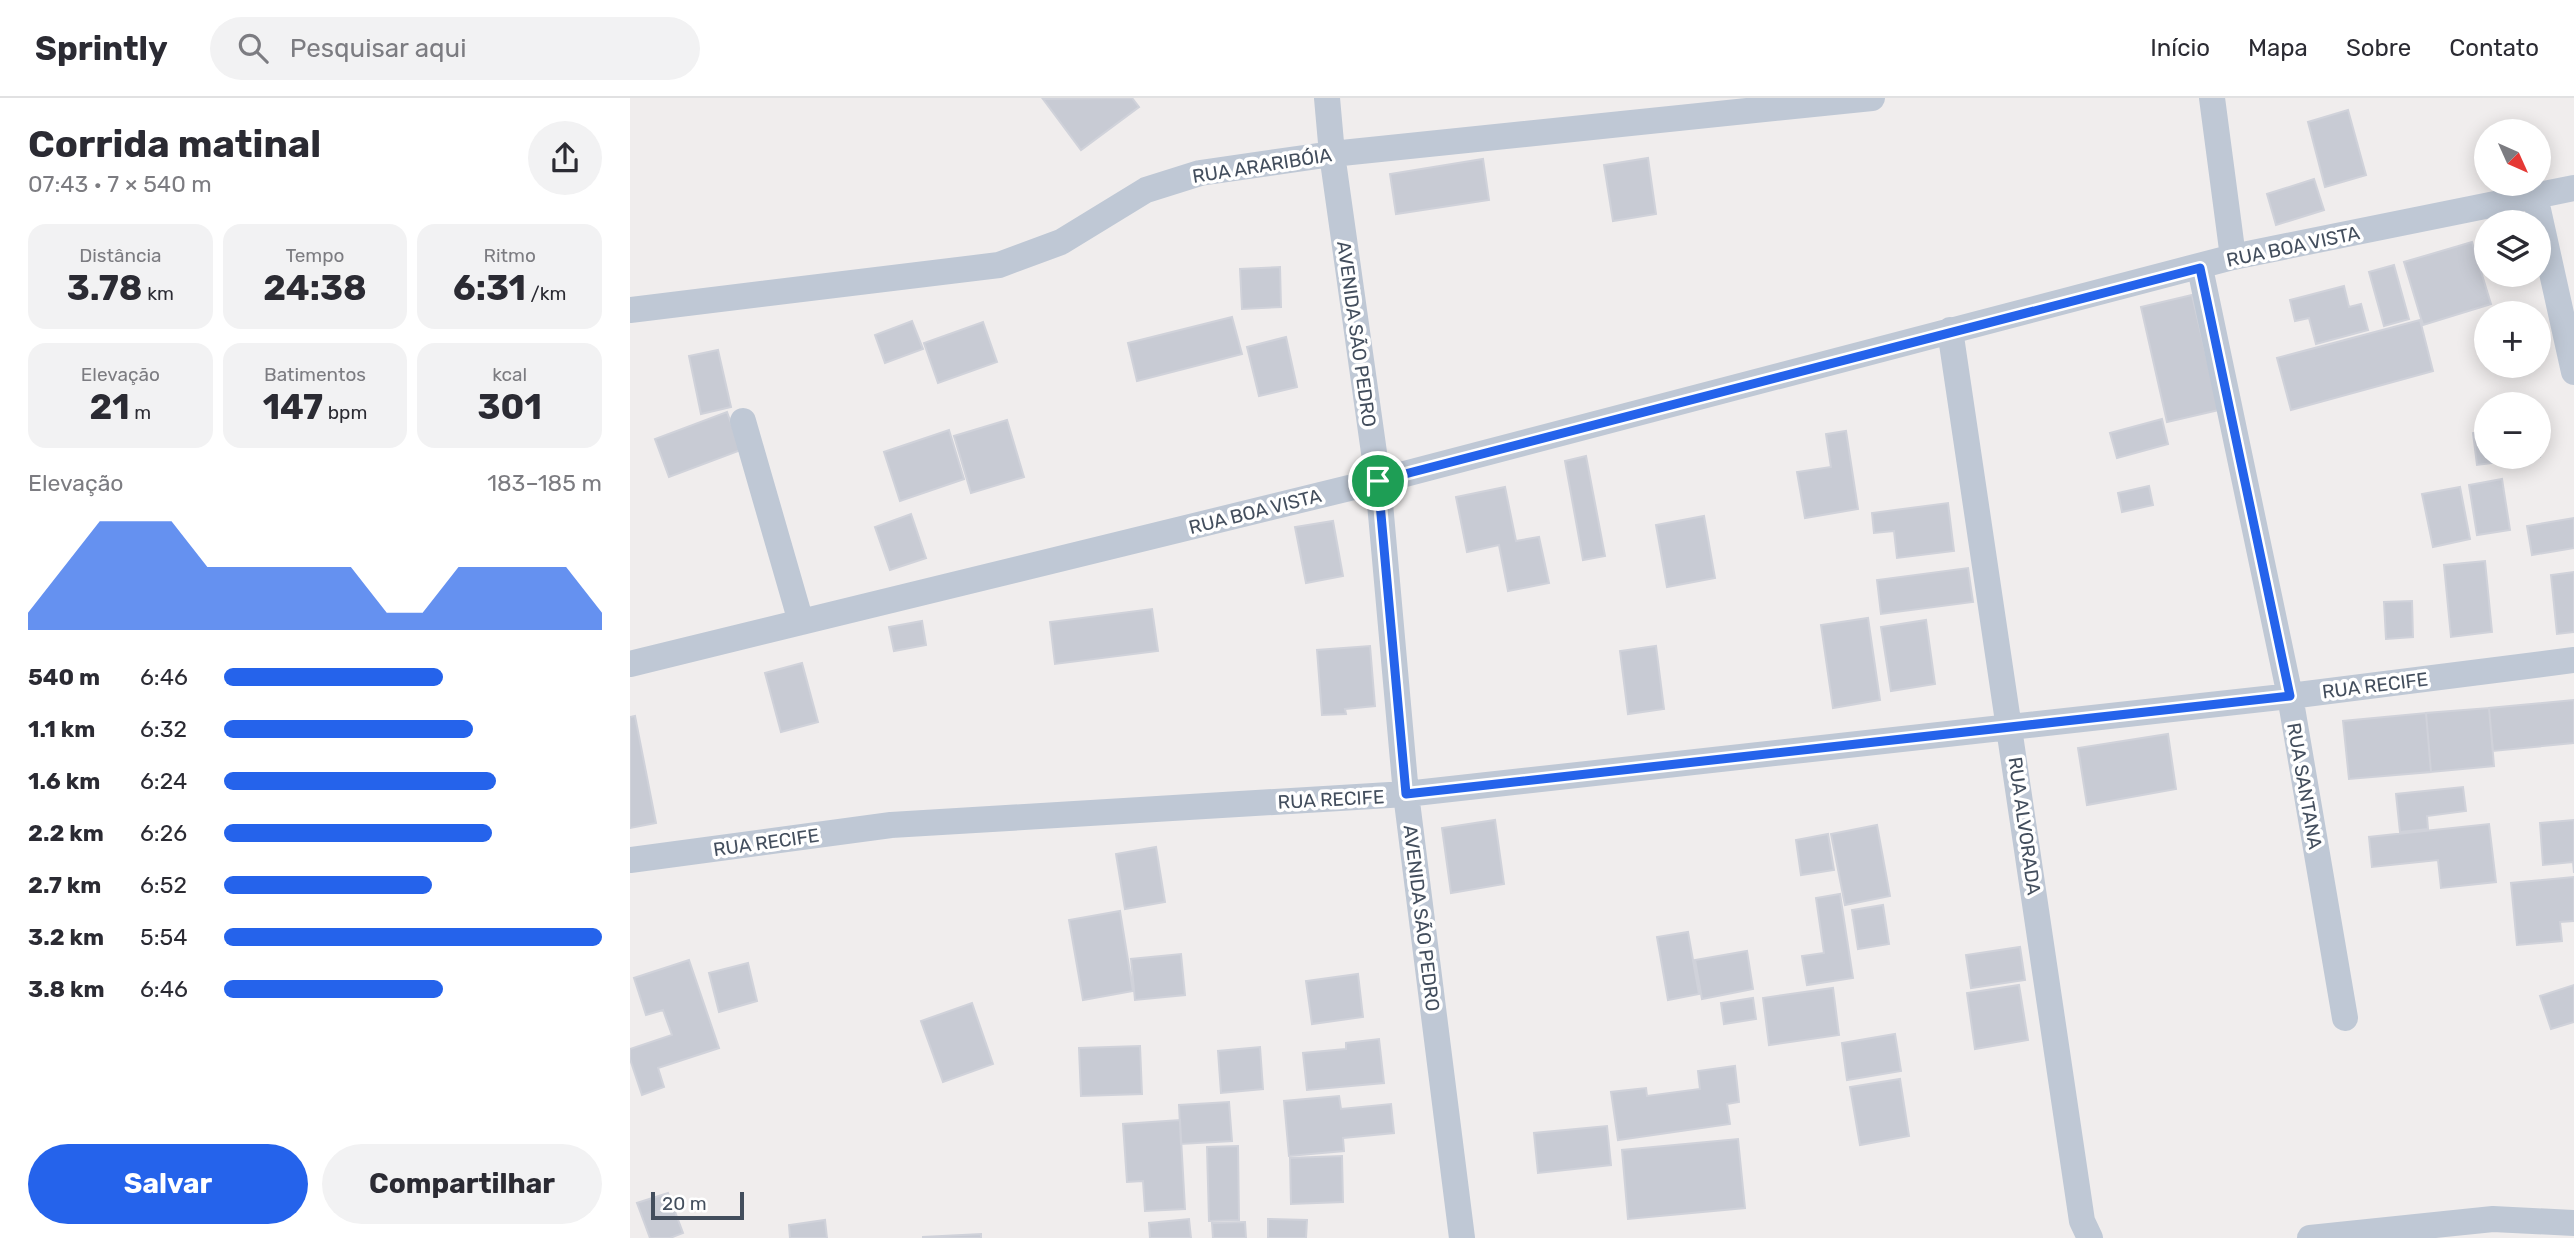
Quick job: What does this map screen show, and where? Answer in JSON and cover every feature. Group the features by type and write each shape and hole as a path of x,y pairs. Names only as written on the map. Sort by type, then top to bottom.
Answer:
{"street":[{"name":"AVENIDA SÃO PEDRO","path":"1327,98 1332,153 1378,481 1406,794 1462,1238"},
{"name":"RUA ARARIBÓIA","path":"630,310 999,265 1061,242 1146,190 1200,173 1332,153 1872,98"},
{"path":"2212,98 2233,257"},
{"name":"RUA BOA VISTA","path":"2552,193 2574,188"},
{"path":"2535,196 2574,372"},
{"name":"RUA BOA VISTA","path":"630,664 1378,481 1950,330 2200,268 2233,257 2535,196"},
{"name":"RUA SANTANA","path":"2200,268 2290,696 2345,1018"},
{"name":"RUA ALVORADA","path":"1950,330 2011,727 2082,1222 2090,1238"},
{"path":"743,421 801,622"},
{"name":"RUA RECIFE","path":"630,860 891,825 1406,794 2290,696 2574,660"},
{"path":"2309,1238 2493,1219 2574,1223"}],"building":[{"path":"1132,98 1139,107 1081,150 1043,99"},
{"path":"2348,110 2366,175 2325,187 2308,122"},
{"path":"1648,158 1656,214 1613,221 1604,165"},
{"path":"1483,159 1489,200 1396,214 1390,174"},
{"path":"2314,179 2324,210 2276,225 2267,194"},
{"path":"2472,242 2474,287 2486,287 2490,301 2474,301 2474,309 2423,325 2404,262"},
{"path":"2394,265 2409,319 2384,326 2369,272"},
{"path":"1280,267 1281,307 1242,309 1240,269"},
{"path":"2344,286 2349,307 2361,304 2368,330 2316,344 2309,318 2295,321 2290,300"},
{"path":"2192,295 2219,410 2167,422 2141,307"},
{"path":"1232,317 1242,354 1137,381 1128,343"},
{"path":"2420,320 2433,371 2291,410 2277,358"},
{"path":"912,321 923,349 885,363 875,335"},
{"path":"983,322 997,362 938,383 924,343"},
{"path":"1286,337 1297,387 1259,396 1247,347"},
{"path":"718,350 731,407 701,414 689,356"},
{"path":"727,412 741,450 669,477 655,439"},
{"path":"2162,419 2168,444 2117,458 2110,433"},
{"path":"1007,420 1024,477 971,493 954,436"},
{"path":"949,430 964,479 900,501 884,452"},
{"path":"1846,431 1858,509 1805,518 1797,472 1831,467 1826,434"},
{"path":"1586,456 1605,556 1583,560 1565,461"},
{"path":"2502,479 2510,530 2477,535 2469,485"},
{"path":"2149,486 2153,505 2122,512 2118,493"},
{"path":"1505,487 1516,541 1539,537 1549,583 1508,591 1499,545 1467,552 1456,497"},
{"path":"2460,487 2470,539 2433,547 2422,494"},
{"path":"1948,503 1954,551 1897,558 1894,531 1874,533 1872,513"},
{"path":"911,514 926,558 890,570 875,527"},
{"path":"1704,516 1715,578 1667,587 1656,525"},
{"path":"2574,518 2574,548 2532,555 2527,526"},
{"path":"1333,521 1343,576 1306,583 1295,527"},
{"path":"2485,561 2492,632 2451,637 2444,565"},
{"path":"1968,568 1973,602 1881,614 1877,580"},
{"path":"2574,572 2574,632 2557,634 2551,575"},
{"path":"2412,601 2413,637 2386,639 2384,602"},
{"path":"1152,609 1158,651 1055,664 1050,622"},
{"path":"1868,618 1880,700 1833,708 1821,625"},
{"path":"1926,620 1935,684 1891,691 1881,627"},
{"path":"922,621 926,645 894,651 889,627"},
{"path":"1370,646 1375,706 1345,709 1346,714 1322,715 1317,650"},
{"path":"1656,646 1664,709 1628,714 1620,651"},
{"path":"802,663 818,722 781,732 765,673"},
{"path":"2574,700 2574,743 2493,751 2489,708"},
{"path":"2489,708 2494,766 2431,772 2426,713"},
{"path":"2426,713 2431,772 2349,779 2343,721"},
{"path":"635,716 656,823 630,828 630,717"},
{"path":"2168,734 2176,789 2087,805 2078,748"},
{"path":"2463,787 2466,811 2427,816 2428,829 2400,832 2396,794"},
{"path":"1495,820 1504,884 1451,893 1442,828"},
{"path":"2574,820 2574,873 2573,862 2543,865 2540,823"},
{"path":"2489,824 2496,882 2441,888 2438,860 2372,867 2369,837"},
{"path":"1877,825 1890,896 1845,905 1831,834"},
{"path":"1828,834 1834,870 1801,875 1796,840"},
{"path":"1156,847 1165,902 1125,909 1116,854"},
{"path":"2574,877 2574,921 2560,922 2562,941 2517,945 2511,883"},
{"path":"1840,894 1853,978 1807,985 1802,956 1824,953 1816,898"},
{"path":"1883,905 1889,944 1858,949 1852,910"},
{"path":"1120,911 1133,991 1083,1000 1069,920"},
{"path":"1688,932 1699,994 1668,1000 1657,937"},
{"path":"2020,947 2025,980 1971,988 1966,955"},
{"path":"1747,951 1753,989 1702,999 1695,960"},
{"path":"1181,954 1185,995 1135,1000 1131,959"},
{"path":"689,960 719,1048 658,1068 664,1087 642,1095 630,1059 630,1049 672,1035 663,1010 646,1015 634,978"},
{"path":"748,963 757,1001 719,1012 709,973"},
{"path":"1358,974 1363,1017 1312,1024 1306,981"},
{"path":"2019,985 2028,1040 1975,1049 1967,993"},
{"path":"2574,985 2574,1022 2551,1029 2540,996"},
{"path":"1833,988 1839,1035 1769,1045 1763,998"},
{"path":"1753,998 1756,1019 1724,1024 1721,1003"},
{"path":"972,1003 993,1064 943,1082 921,1021"},
{"path":"1895,1034 1901,1071 1847,1080 1842,1043"},
{"path":"1379,1039 1384,1083 1307,1090 1303,1053 1346,1049 1346,1043"},
{"path":"1140,1046 1142,1094 1081,1096 1079,1048"},
{"path":"1260,1047 1263,1089 1221,1093 1218,1051"},
{"path":"1735,1066 1739,1102 1727,1104 1730,1124 1618,1140 1611,1092 1646,1088 1647,1096 1700,1089 1698,1071"},
{"path":"1900,1079 1909,1136 1860,1145 1850,1087"},
{"path":"1339,1096 1341,1109 1391,1104 1394,1133 1343,1138 1344,1151 1289,1156 1284,1101"},
{"path":"1229,1102 1232,1141 1181,1144 1179,1105"},
{"path":"1180,1120 1185,1209 1145,1211 1143,1181 1127,1182 1123,1124"},
{"path":"1607,1126 1611,1165 1538,1173 1534,1133"},
{"path":"1738,1139 1745,1208 1628,1219 1622,1150"},
{"path":"1238,1146 1239,1220 1209,1221 1207,1147"},
{"path":"1342,1156 1343,1202 1291,1204 1290,1158"},
{"path":"668,1193 683,1233 670,1238 650,1238 637,1203"},
{"path":"1189,1219 1191,1238 1150,1238 1149,1223"},
{"path":"1268,1219 1307,1220 1306,1238 1268,1238"},
{"path":"825,1220 827,1238 790,1238 789,1225"},
{"path":"1245,1222 1246,1238 1213,1238 1212,1223"},
{"path":"981,1234 981,1238 923,1238 923,1237"}],"route":[{"path":"2200,268 2290,696 1406,794 1378,481 1950,330 2200,268"}]}
